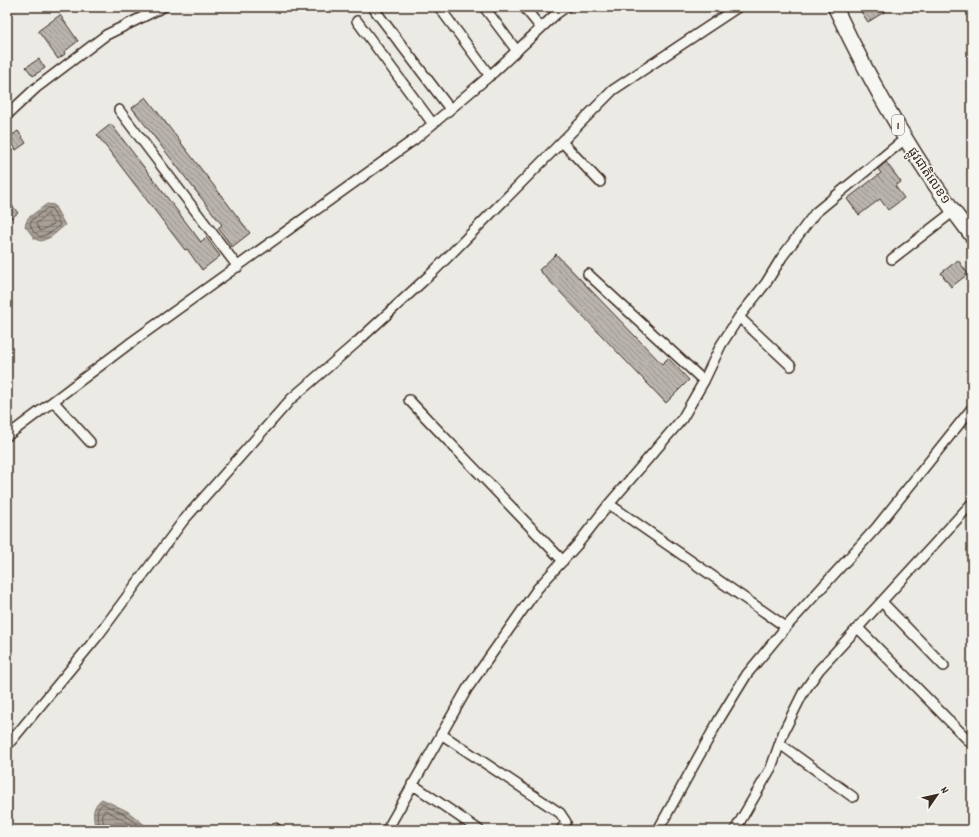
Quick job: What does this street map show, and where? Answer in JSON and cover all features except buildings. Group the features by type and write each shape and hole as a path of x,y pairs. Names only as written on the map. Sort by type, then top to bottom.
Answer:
{"highway":[{"name":"ផ្លូវជាតិលេខ១","path":"835,7 854,48 906,138 954,211 971,232"}],"street":[{"path":"7,115 36,88 106,35 163,7"},
{"path":"439,7 490,76"},
{"path":"484,7 517,51"},
{"path":"524,7 541,28"},
{"path":"7,436 129,344 415,139 490,76 541,28 566,7"},
{"path":"7,746 97,637 183,521 291,399 357,342 434,271 613,90 738,7"},
{"path":"374,9 450,109"},
{"path":"356,21 433,124"},
{"path":"119,110 238,266"},
{"path":"388,830 412,784 467,689 538,588 563,561 609,504 682,419 704,381 721,345 739,317 766,283 782,257 815,213 906,138"},
{"path":"562,142 600,182"},
{"path":"892,259 954,211"},
{"path":"588,274 704,381"},
{"path":"739,317 791,366"},
{"path":"409,400 563,561"},
{"path":"54,402 90,442"},
{"path":"658,830 720,718 747,674 786,627 876,528 972,408"},
{"path":"735,830 771,768 803,693 819,670 972,503"},
{"path":"609,504 786,627"},
{"path":"882,602 944,666"},
{"path":"858,628 972,744"},
{"path":"441,734 560,813 566,822 561,830"},
{"path":"780,744 853,797"},
{"path":"412,784 480,830"}],"water":[{"path":"47,204 54,205 65,225 51,237 41,241 35,239 25,226 28,218"},
{"path":"102,799 127,811 151,830 96,830 94,809 98,802"}]}
